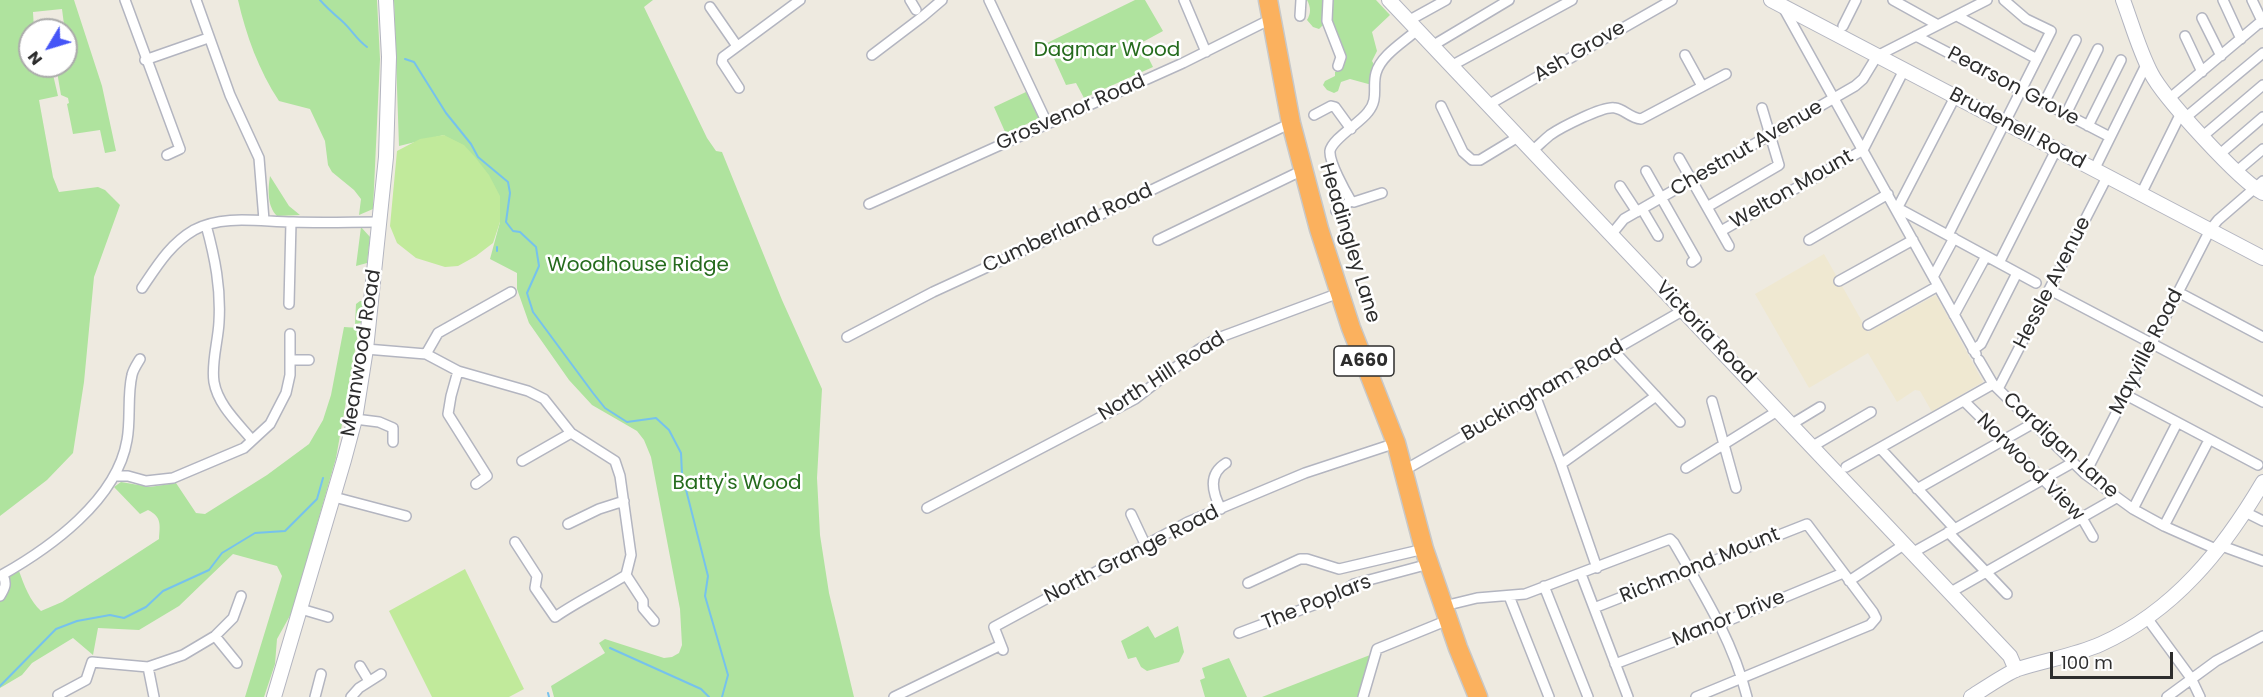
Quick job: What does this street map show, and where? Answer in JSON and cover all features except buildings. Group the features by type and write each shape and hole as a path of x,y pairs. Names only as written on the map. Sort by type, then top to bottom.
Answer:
{"highway":[{"name":"Headingley Lane","path":"1268,0 1291,123 1339,293 1396,443 1426,557 1467,675 1478,697"}],"street":[{"path":"125,0 145,60 180,149 167,155"},
{"path":"195,0 208,38 259,158 264,220"},
{"name":"Meanwood Road","path":"274,697 334,497 354,418 366,349 381,222 389,109 386,0"},
{"path":"739,88 722,59 800,0"},
{"path":"910,0 916,10"},
{"path":"872,55 942,0"},
{"path":"989,0 1047,123"},
{"path":"1184,0 1206,52"},
{"path":"1300,16 1301,0"},
{"path":"1328,0 1327,21 1342,59 1338,66"},
{"name":"Victoria Road","path":"1389,0 1951,592 2010,656 2016,669"},
{"path":"1351,201 1330,158 1330,149 1333,143 1351,129 1374,103 1376,74 1384,59 1413,26 1446,0"},
{"path":"1432,46 1509,0"},
{"path":"1451,66 1572,0"},
{"name":"Ash Grove","path":"1488,105 1672,0"},
{"path":"1843,26 1856,0"},
{"path":"1893,0 1938,25"},
{"path":"1877,56 1987,0"},
{"path":"1933,277 2051,32 2026,19 2004,0"},
{"path":"2123,0 2151,73 2183,115 2237,171 2260,188"},
{"path":"2223,0 2241,39"},
{"path":"2170,98 2263,22 2252,0"},
{"name":"Brudenell Road","path":"1777,3 2263,258"},
{"name":"Cardigan Lane","path":"1777,3 1896,207 1996,387 2072,462 2116,498 2164,526 2220,548 2263,561"},
{"path":"710,7 737,46"},
{"path":"1957,16 2037,59"},
{"path":"2202,18 2221,56"},
{"name":"Grosvenor Road","path":"869,204 1206,52 1271,19"},
{"name":"Pearson Grove","path":"1916,36 2110,137"},
{"path":"2185,36 2202,72"},
{"path":"145,60 208,38"},
{"path":"2044,103 2076,40"},
{"path":"2066,114 2098,49"},
{"path":"2141,194 2183,115 2263,53"},
{"path":"1685,55 1702,86"},
{"name":"Chestnut Avenue","path":"1611,235 1624,219 1833,99 1863,78 1877,56"},
{"path":"2088,126 2121,60"},
{"path":"2094,170 2147,63"},
{"path":"1863,150 1904,70"},
{"path":"1532,151 1551,134 1610,108 1617,108 1633,118 1641,119 1726,74"},
{"path":"2203,136 2263,85"},
{"path":"1955,97 1896,207 2036,283"},
{"path":"1314,115 1335,106 1351,129"},
{"path":"1441,106 1463,152 1472,160 1480,160 1518,137"},
{"path":"1707,207 1779,165 1762,108"},
{"path":"2220,154 2263,117"},
{"name":"Cumberland Road","path":"847,337 933,292 1291,123"},
{"path":"2237,171 2263,149"},
{"name":"Welton Mount","path":"1721,231 1863,150"},
{"path":"1999,263 2056,150"},
{"path":"1679,158 1729,246"},
{"path":"1158,240 1303,170"},
{"path":"1646,171 1696,259 1692,262"},
{"name":"Hessle Avenue","path":"1996,387 2050,290 2107,177"},
{"path":"1620,186 1658,236"},
{"name":"Mayville Road","path":"2085,474 2210,230 2218,220 2260,188"},
{"path":"1336,212 1351,201 1382,193"},
{"path":"1809,240 1888,194"},
{"path":"142,288 176,242 207,225 264,220 381,222"},
{"path":"289,304 291,222"},
{"path":"207,225 219,286 219,324 214,357 214,382 222,403 252,440"},
{"path":"1839,281 1913,240"},
{"path":"1954,315 1986,256"},
{"path":"1976,354 2017,273"},
{"path":"1868,325 1938,286"},
{"path":"2050,290 2263,402"},
{"path":"426,354 438,333 511,292"},
{"path":"2178,292 2263,337"},
{"name":"North Hill Road","path":"927,508 1135,399 1198,350 1218,338 1339,293"},
{"name":"Buckingham Road","path":"1402,469 1682,311"},
{"path":"116,476 128,476 146,481 173,478 244,448 270,424 286,393 290,375 290,334"},
{"path":"366,349 426,354 458,371 528,391 544,399 571,433 615,461 620,476 631,555 626,575 595,595 579,600 555,617 535,588 537,576 515,542"},
{"path":"1614,351 1680,422"},
{"path":"0,596 6,587 6,582 1,576 22,564 82,517 116,476 127,441 132,375 140,359"},
{"path":"290,360 309,360"},
{"path":"458,371 448,414 486,476 476,484"},
{"path":"1846,467 1964,401 1996,387"},
{"path":"1535,395 1597,568"},
{"path":"2126,395 2258,465"},
{"path":"1561,464 1656,396"},
{"path":"1712,401 1736,488"},
{"name":"Norwood View","path":"1964,401 2082,518 2093,537"},
{"path":"1792,424 1820,407"},
{"path":"1686,468 1779,410"},
{"path":"1813,446 1871,412"},
{"path":"354,418 379,422 393,428"},
{"path":"393,442 393,428 400,419"},
{"path":"2133,509 2177,423"},
{"path":"1917,489 2032,424"},
{"path":"522,461 571,433"},
{"path":"2164,526 2209,440"},
{"name":"North Grange Road","path":"894,697 1002,647 994,627 1188,522 1305,473 1396,443"},
{"path":"1880,448 2007,594"},
{"path":"1849,581 1909,548 1951,530 2072,462"},
{"path":"1221,509 1216,500 1214,479 1215,472 1226,463"},
{"path":"1971,697 2016,669 2070,656 2102,643 2147,618 2196,577 2220,548 2263,482"},
{"path":"334,497 406,516"},
{"path":"1951,592 2116,498"},
{"path":"568,524 599,508 624,501"},
{"path":"2245,512 2263,522"},
{"path":"1131,514 1146,546"},
{"name":"Richmond Mount","path":"1594,608 1807,524 1843,573"},
{"path":"1363,697 1377,649 1446,613 1477,598 1525,594 1670,539 1691,571 1720,624 1743,679 1747,697"},
{"path":"1248,583 1300,559 1339,569 1426,557"},
{"name":"The Poplars","path":"1239,633 1335,597 1354,584 1426,557"},
{"path":"1696,697 1870,625 1876,618 1873,612 1843,573"},
{"name":"Manor Drive","path":"1615,664 1843,573"},
{"path":"1581,574 1628,697"},
{"path":"626,575 643,601 643,608 654,621"},
{"path":"1544,586 1588,697"},
{"path":"58,695 86,680 92,662 148,668 183,655 215,636 233,618 241,596"},
{"path":"1509,596 1549,697"},
{"path":"301,609 328,617"},
{"path":"2147,618 2191,678 2200,697"},
{"path":"215,636 237,663"},
{"path":"2167,697 2235,649 2263,636"},
{"path":"360,666 369,681"},
{"path":"148,668 154,697"},
{"path":"315,697 321,674"},
{"path":"351,697 381,674"}],"shaded area":[{"path":"1824,254 1868,332 1936,295 1983,382 1932,412 1920,391 1915,390 1897,402 1868,353 1809,388 1755,294"}],"green space":[{"path":"0,0 74,0 102,86 116,151 105,153 100,130 73,134 67,104 69,103 68,98 61,95 58,78 78,78 78,18 63,18 62,9 33,12 33,18 18,18 18,78 54,78 58,96 39,100 53,177 59,192 98,187 105,190 120,205 94,277 84,382 73,453 47,480 0,516"},
{"path":"238,0 377,0 380,59 373,209 359,215 361,199 354,190 332,172 328,165 325,141 310,109 279,101 254,52"},
{"name":"Woodhouse Ridge","path":"394,0 653,0 644,7 707,138 716,151 722,152 782,300 822,389 817,478 820,535 829,593 854,697 554,697 551,686 605,653 599,643 605,639 664,658 679,653 682,645 680,609 651,457 644,440 637,431 592,405 569,380 529,323 517,289 517,273 490,259 500,222 444,135 399,146"},
{"name":"Dagmar Wood","path":"1135,0 1145,0 1163,31 1141,43 1153,67 1084,98 1076,83 1066,85 1047,43"},
{"path":"1307,0 1324,0 1324,7 1333,0 1376,0 1390,15 1372,32 1377,51 1372,61 1376,68 1372,85 1350,79 1341,82 1338,91 1334,93 1323,85 1344,66 1325,23 1319,29 1313,27 1307,20 1310,10"},
{"path":"1026,92 1039,118 1006,134 994,107"},
{"path":"444,135 464,145 489,175 500,196 500,222 493,243 458,266 445,267 416,258 397,243 390,226 397,151 420,139"},
{"path":"270,176 289,206 300,215 277,216 271,207 269,197"},
{"path":"361,227 370,237 367,263 356,266"},
{"path":"363,301 361,323 355,324 356,304"},
{"path":"344,327 359,328 336,458 292,612 277,639 275,664 264,697 245,697 282,576 277,566 233,554 179,606 139,630 98,628 93,655 73,638 32,663 22,675 0,688 0,580 19,571 31,598 41,611 62,602 159,539 160,526 156,516 148,510 140,514 114,487 121,482 150,487 176,483 196,513 205,514 267,475 309,444 323,420 331,395"},
{"path":"465,569 524,689 509,697 432,697 389,611"},
{"path":"1148,626 1155,638 1178,626 1184,652 1179,662 1147,671 1141,667 1136,657 1128,659 1121,641"},
{"path":"1370,655 1359,697 1262,697"},
{"path":"1229,658 1247,697 1205,697 1200,680 1205,678 1202,668"}],"waterway":[{"path":"320,0 367,47"},
{"path":"405,59 414,62 446,113 471,144 478,157 508,182 510,193 506,222 513,231 520,232 536,247 539,266 527,293 533,312 605,408 627,422 656,418 669,430 681,453 682,474 708,576 705,596 728,675 722,697"},
{"path":"0,686 56,629 77,621 110,615 124,618 146,607 163,591 209,570 222,553 255,533 285,531 317,499 323,478"},
{"path":"610,648 701,689 709,697"},
{"path":"548,693 549,697"}],"park label":[{"name":"Batty's Wood","path":"737,484"}]}
